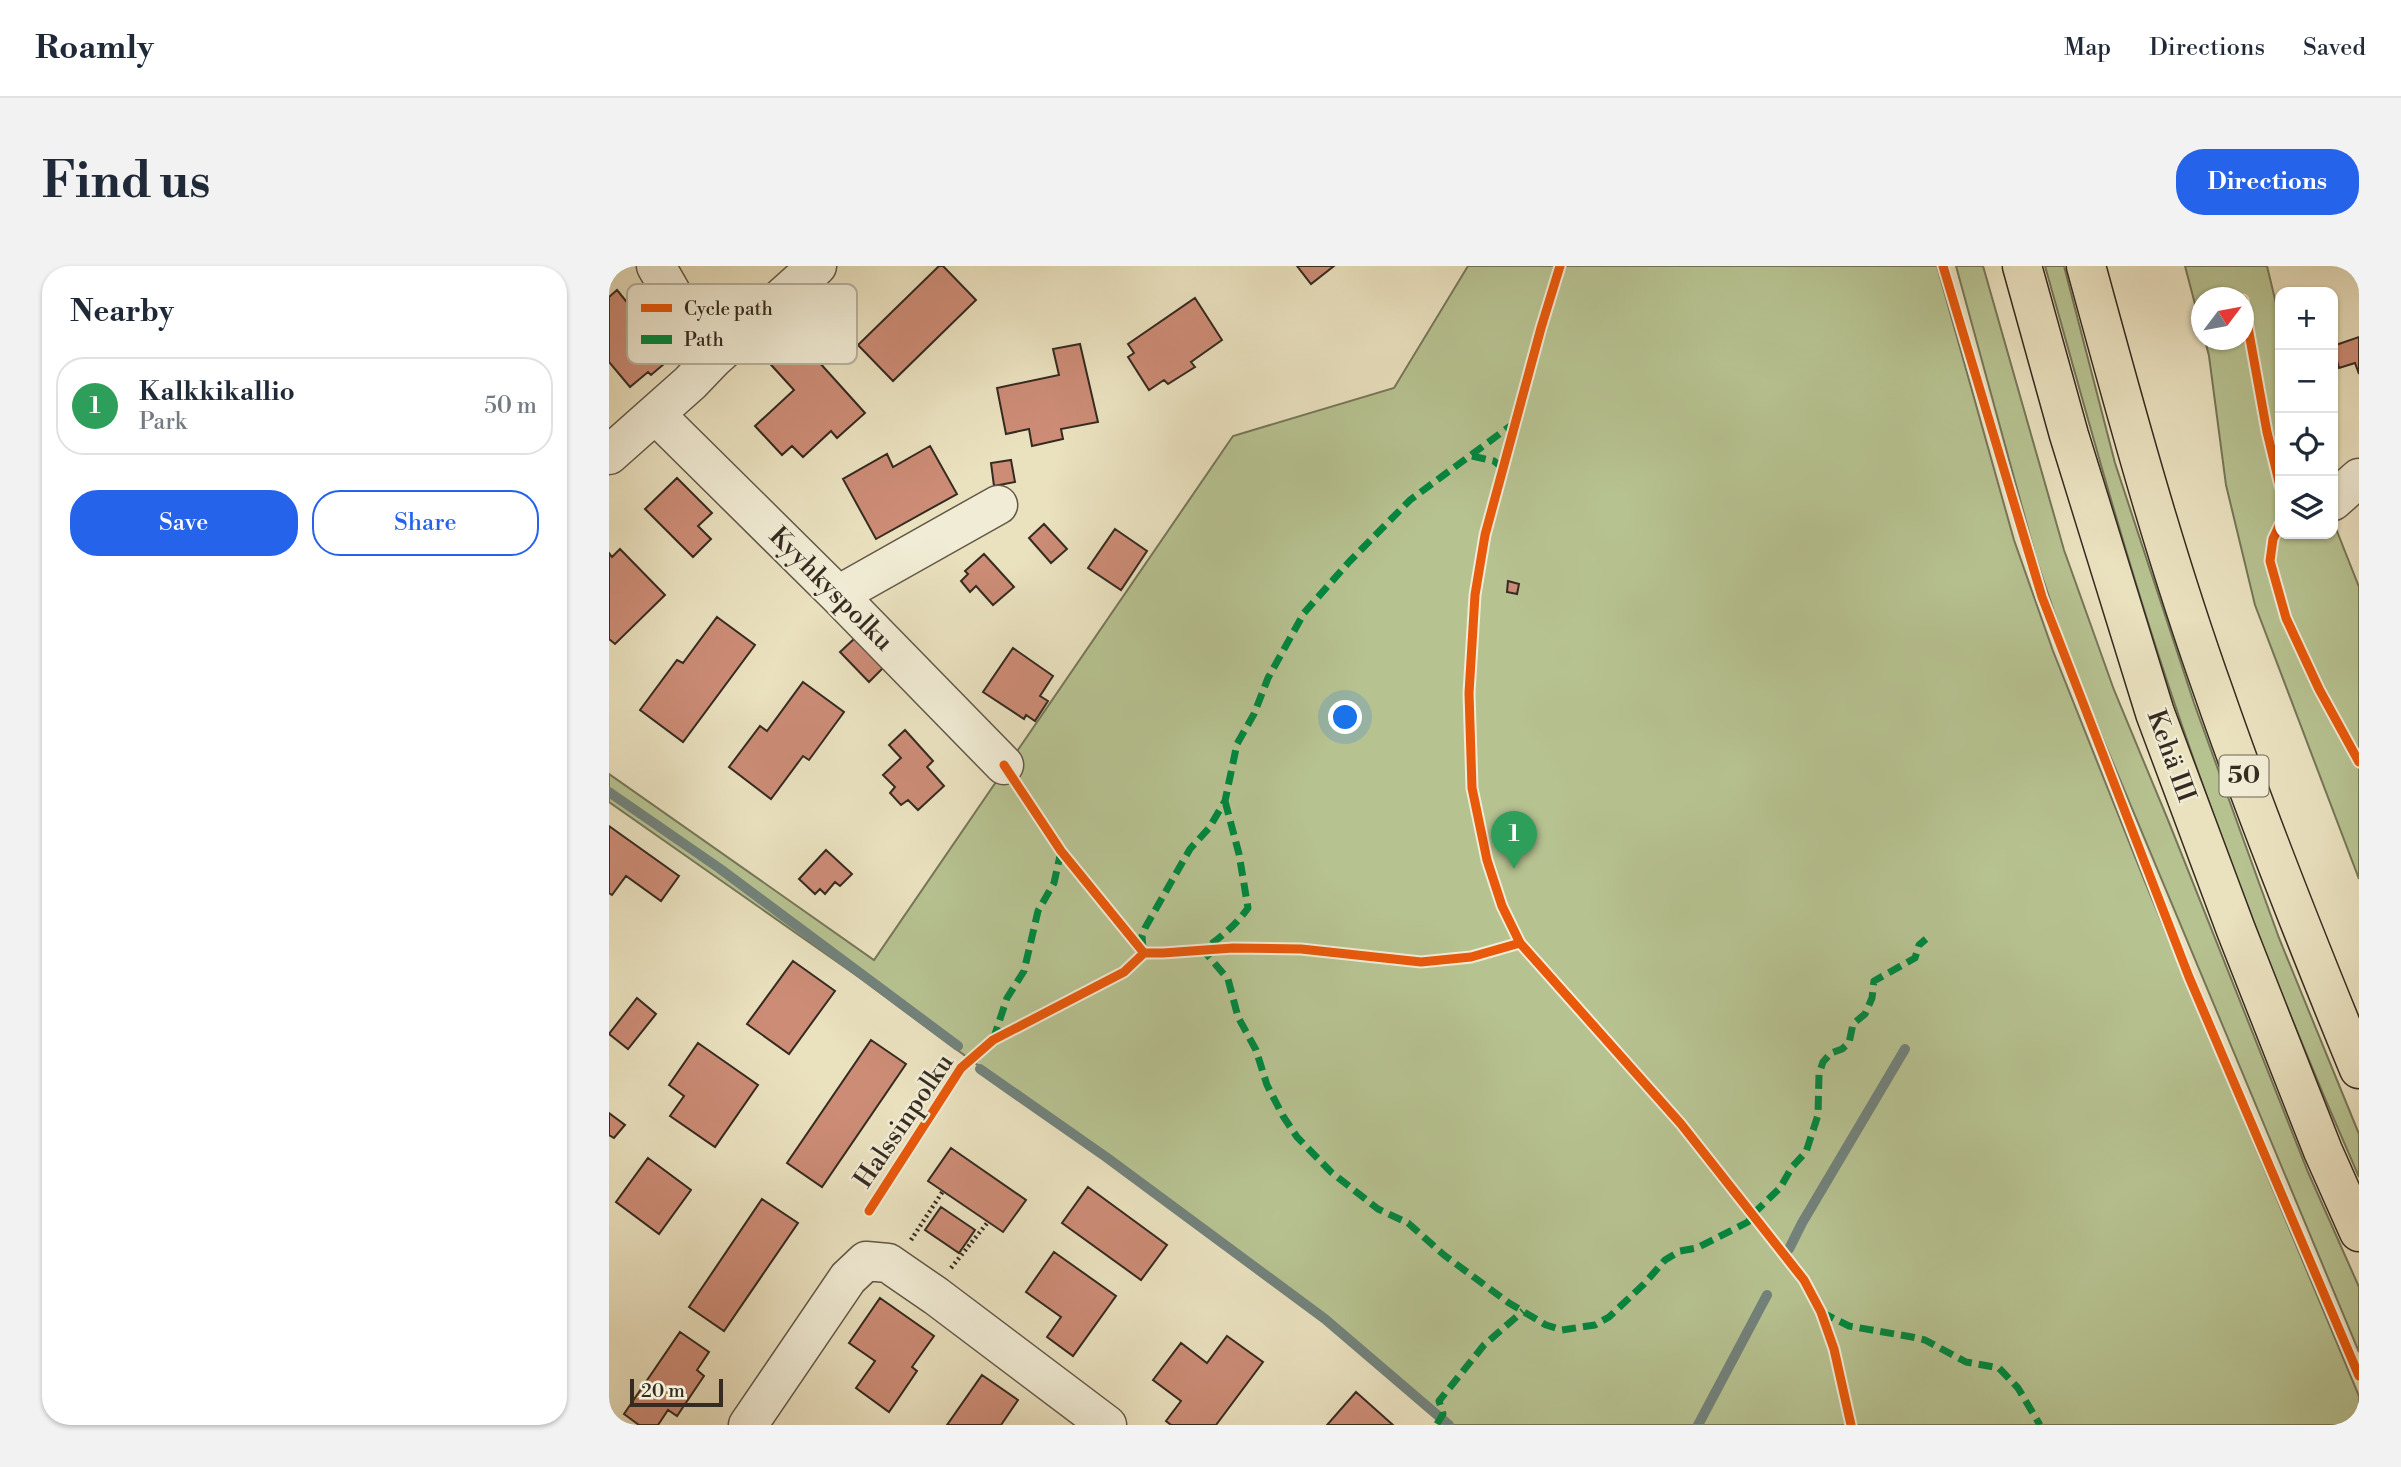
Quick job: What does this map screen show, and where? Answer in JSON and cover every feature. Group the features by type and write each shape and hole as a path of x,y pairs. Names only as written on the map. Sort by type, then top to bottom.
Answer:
{"highway":[{"name":"Kehä III","path":"2022,266 2069,435 2155,713 2236,930 2323,1151 2359,1232"},
{"name":"50","path":"2085,266 2144,477 2213,691 2289,901 2359,1069"}],"street":[{"path":"656,266 666,284"},
{"path":"797,284 817,266"},
{"path":"609,455 708,364"},
{"name":"Kyyhkyspolku","path":"655,414 838,595 1004,765"},
{"path":"2338,497 2359,478"},
{"path":"838,595 997,505"},
{"path":"748,1425 848,1278 866,1261 893,1266 1107,1425"}],"path":[{"path":"893,1266 943,1191"},
{"path":"932,1294 988,1222"}],"green space":[{"path":"1468,266 1937,266 2014,540 2053,651 2145,882 2359,1396 2359,1425 1447,1425 1322,1321 1208,1233 863,980 609,802 609,774 874,960 1233,436 1394,388"},
{"path":"1956,266 1983,266 2064,550 2114,690 2308,1172 2359,1287 2359,1352 2070,660 2036,558"},
{"path":"2045,266 2064,266 2115,463 2194,703 2279,938 2359,1134 2359,1177 2256,930 2187,741 2103,473"},
{"path":"2185,266 2267,266 2275,299 2275,539 2338,539 2338,534 2359,587 2359,879 2255,605 2226,485 2208,350 2254,350 2254,287 2191,289"}],"building":[{"path":"939,266 943,266 976,300 893,381 858,345"},
{"path":"1297,266 1334,266 1311,284"},
{"path":"617,290 627,302 627,364 664,364 651,375 648,372 630,387 609,362 609,297"},
{"path":"1195,298 1222,340 1191,362 1195,367 1168,384 1164,380 1149,390 1128,357 1134,353 1128,344"},
{"path":"2359,337 2359,374 2355,363 2339,368 2338,344"},
{"path":"1080,344 1098,422 1061,429 1063,439 1032,446 1029,429 1006,434 997,388 1059,375 1053,349"},
{"path":"770,364 821,364 865,413 837,438 831,431 803,457 792,446 782,455 755,426 794,390"},
{"path":"930,446 957,494 876,539 843,479 887,454 893,467"},
{"path":"1011,460 1015,482 994,486 991,463"},
{"path":"677,478 712,513 698,526 711,539 693,557 645,509"},
{"path":"1044,524 1067,549 1051,563 1029,538"},
{"path":"1115,529 1147,551 1121,590 1088,568"},
{"path":"620,549 665,595 615,644 609,639 609,553 612,557"},
{"path":"984,554 1014,587 993,605 976,586 970,592 961,581 968,574 965,571"},
{"path":"1508,581 1519,584 1517,594 1507,592"},
{"path":"717,617 755,645 683,742 640,710 677,660 683,663"},
{"path":"855,638 883,668 869,682 840,652"},
{"path":"1013,648 1053,676 1040,696 1048,701 1035,721 1026,715 1024,719 983,692"},
{"path":"803,682 844,712 809,760 803,756 771,799 729,767 760,726 767,731"},
{"path":"905,730 933,761 927,767 944,786 918,810 908,800 901,805 890,793 895,787 883,775 901,758 889,745"},
{"path":"609,826 679,876 661,901 626,876 612,895 609,893"},
{"path":"826,850 852,874 840,886 835,882 825,894 820,889 815,894 799,879"},
{"path":"793,961 835,991 789,1054 747,1024"},
{"path":"637,998 656,1014 628,1049 609,1034"},
{"path":"871,1040 906,1064 822,1187 787,1163"},
{"path":"698,1043 758,1085 715,1147 670,1116 684,1096 669,1085"},
{"path":"609,1113 625,1125 614,1138 609,1135"},
{"path":"951,1148 1026,1200 1003,1232 928,1181"},
{"path":"648,1158 691,1190 659,1234 616,1202"},
{"path":"1088,1187 1167,1245 1141,1280 1062,1223"},
{"path":"762,1199 798,1223 724,1331 689,1307"},
{"path":"941,1207 975,1230 959,1253 925,1230"},
{"path":"1054,1252 1116,1296 1073,1356 1047,1337 1061,1317 1026,1292"},
{"path":"880,1298 934,1336 912,1367 917,1371 889,1412 856,1388 875,1361 849,1343"},
{"path":"680,1332 709,1352 697,1370 704,1376 677,1416 668,1410 658,1425 639,1425 624,1414"},
{"path":"1227,1336 1263,1362 1216,1425 1171,1425 1166,1421 1181,1401 1153,1380 1181,1343 1207,1363"},
{"path":"982,1375 1018,1400 1001,1425 947,1425"},
{"path":"1356,1392 1393,1425 1327,1425"}],"waterway":[{"path":"609,792 719,868 958,1046"},
{"path":"1789,1249 1905,1049"},
{"path":"980,1069 1106,1157 1325,1319 1449,1425"},
{"path":"1698,1425 1767,1295"}],"marked path":[{"path":"1143,949 1142,936 1145,928 1190,849 1209,828 1225,801 1237,744 1254,714 1268,678 1304,613 1410,500 1513,424"},
{"path":"1472,456 1494,461 1504,469"},
{"path":"1225,801 1239,854 1248,908 1227,931 1203,950 1228,979 1238,1017 1256,1050 1267,1085 1283,1116 1297,1137 1331,1172 1378,1209 1408,1223 1444,1255 1509,1303 1546,1325 1562,1330 1595,1325 1609,1317 1665,1260 1680,1251 1697,1248 1748,1222 1780,1188 1792,1167 1806,1152 1818,1115 1819,1074 1823,1062 1831,1053 1849,1043 1853,1024 1865,1014 1872,998 1874,981 1915,958 1919,945 1926,939"},
{"path":"993,1040 1007,998 1024,971 1038,911 1054,883 1061,851"},
{"path":"1437,1424 1443,1414 1439,1401 1484,1345 1523,1311"},
{"path":"1821,1312 1849,1326 1925,1340 1966,1362 1999,1368 2018,1388 2040,1425"}],"cycle path":[{"path":"1560,266 1485,535 1475,595 1469,693 1472,788 1487,860 1502,906 1520,943 1681,1124 1804,1280 1821,1312 1834,1349 1851,1425"},
{"path":"1943,266 2042,597 2189,977 2359,1376"},
{"path":"2252,350 2278,476"},
{"path":"2275,535 2270,561 2286,618 2319,689 2359,762"},
{"path":"1004,765 1061,851 1144,953"},
{"name":"Halssinpolku","path":"869,1211 961,1068 993,1040 1124,972 1144,953 1233,948 1301,949 1421,962 1471,957 1520,943"}],"place":[{"name":"Kalkkikallio","path":"1514,869"}]}
